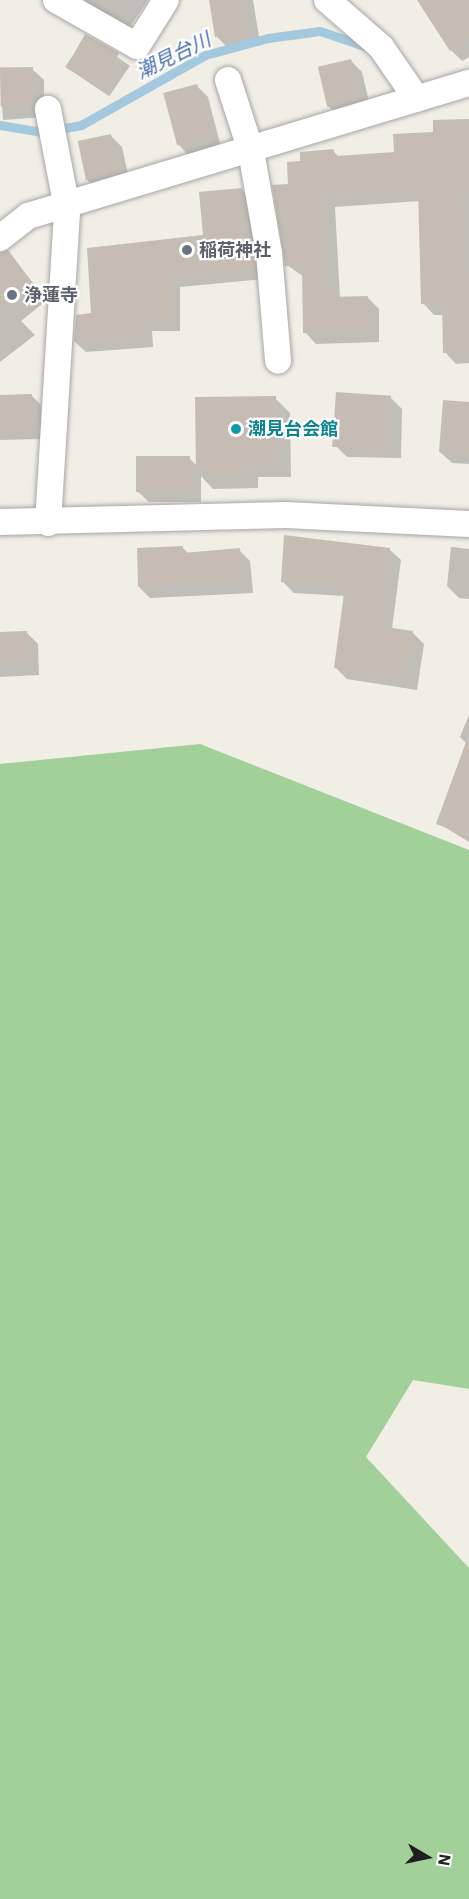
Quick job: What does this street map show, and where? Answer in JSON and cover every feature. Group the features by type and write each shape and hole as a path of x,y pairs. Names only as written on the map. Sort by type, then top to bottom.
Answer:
{"street":[{"path":"56,0 137,46 166,0"},
{"path":"327,0 381,47 417,99"},
{"path":"228,80 251,151 269,253 278,361"},
{"path":"0,238 28,216 67,208 469,83"},
{"path":"48,523 67,208 51,123"},
{"path":"0,522 48,523 286,515 469,524"}],"green space":[{"path":"200,744 469,850 469,1389 413,1380 366,1457 469,1568 469,1899 0,1899 0,764"}],"building":[{"path":"209,0 245,0 250,32 215,37"},
{"path":"417,0 469,0 469,39 450,51"},
{"path":"85,34 119,53 100,87 66,68"},
{"path":"351,59 360,99 327,107 318,67"},
{"path":"33,67 34,106 1,107 0,68"},
{"path":"197,84 211,136 177,145 163,93"},
{"path":"469,119 469,192 460,193 464,275 469,275 469,352 443,353 442,304 421,304 418,189 325,196 330,297 368,296 369,331 303,333 302,267 285,266 272,185 288,184 287,162 300,161 300,152 333,149 336,156 394,152 393,134 433,132 433,120"},
{"path":"111,134 119,173 86,180 78,141"},
{"path":"242,188 255,269 170,277 170,321 142,321 143,337 74,342 76,315 91,313 87,248 203,235 199,192"},
{"name":"浄蓮寺","path":"8,250 35,286 0,314 0,253"},
{"path":"336,392 391,396 387,451 332,447"},
{"path":"32,394 33,430 1,431 0,395"},
{"name":"潮見台会館","path":"276,396 276,462 243,462 243,474 196,474 195,397"},
{"path":"443,400 469,402 469,455 439,452"},
{"path":"136,456 190,456 190,492 136,492"},
{"path":"284,535 390,548 380,626 413,631 406,680 334,668 345,586 281,582"},
{"path":"183,546 183,553 240,548 242,582 138,587 137,548"},
{"path":"27,631 28,665 1,666 0,632"},
{"path":"466,742 469,742 469,836 436,824"}],"waterway":[{"name":"潮見台川","path":"0,125 42,132 81,125 205,55 268,38 320,31 367,47"}],"place":[{"name":"稲荷神社","path":"187,250"},
{"name":"浄蓮寺","path":"12,295"},
{"name":"潮見台会館","path":"236,429"}]}
